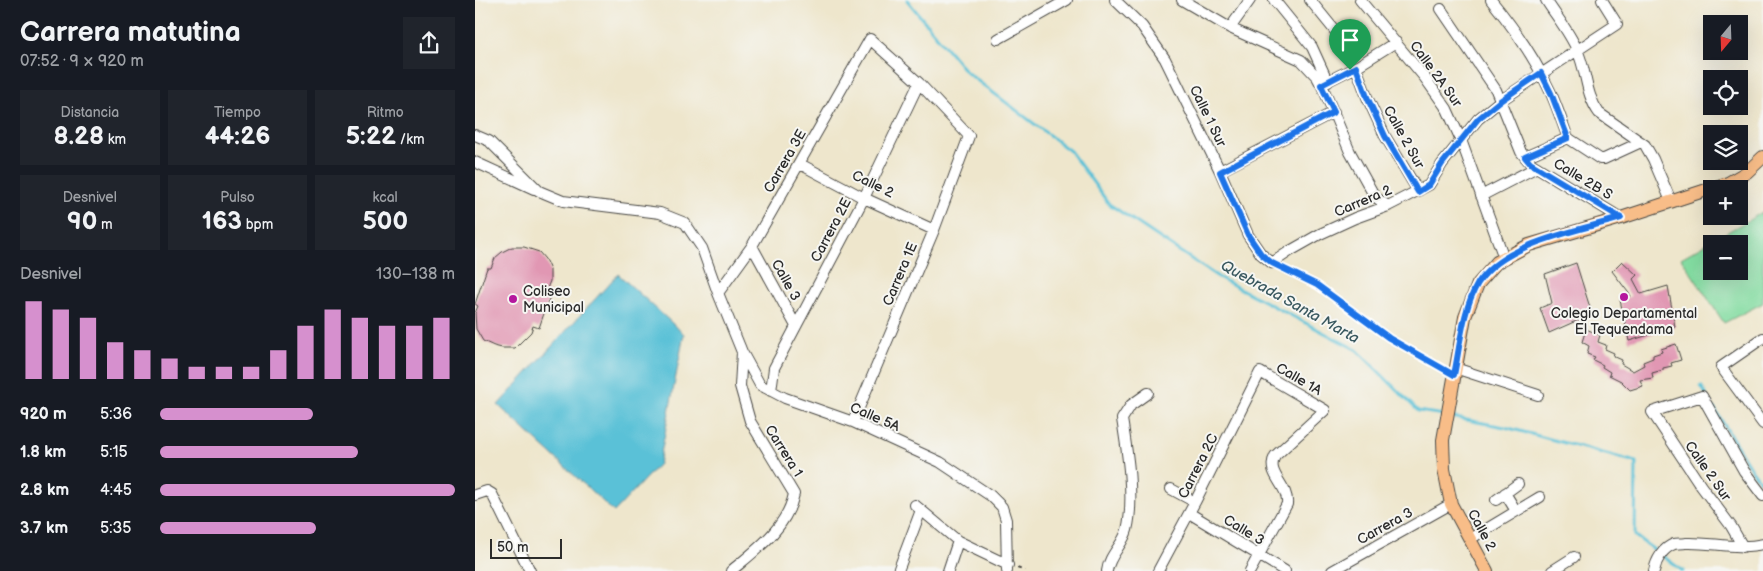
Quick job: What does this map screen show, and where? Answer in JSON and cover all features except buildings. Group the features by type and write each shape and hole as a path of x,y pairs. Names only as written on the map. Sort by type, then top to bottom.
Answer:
{"main road":[{"name":"Calle 2","path":"1487,571 1451,504 1443,469 1443,440 1465,317 1478,284 1497,262 1529,245 1621,218 1728,183 1747,172 1763,156"}],"street":[{"path":"998,39 1067,0"},
{"name":"Calle 1 Sur","path":"1115,0 1148,32 1165,59 1220,172 1248,235 1261,254 1272,263"},
{"path":"1182,0 1194,3 1230,28 1301,60 1324,84"},
{"path":"1230,28 1250,0"},
{"path":"1274,0 1312,47 1350,152 1375,197 1388,206"},
{"path":"1310,0 1335,32"},
{"name":"Calle 2A Sur","path":"1360,0 1425,78 1447,109 1461,140 1504,258"},
{"path":"1491,0 1509,22 1541,73 1551,93 1568,138 1601,159 1641,142"},
{"path":"1546,0 1577,50 1586,73 1588,91 1594,106 1599,113 1641,142 1653,159 1671,201"},
{"name":"Carrera 2","path":"1272,263 1320,234 1388,206 1429,185 1478,119 1500,101 1617,24 1602,0"},
{"name":"Calle 2B S","path":"1441,9 1496,90 1521,152 1525,157 1537,167 1621,218"},
{"name":"Carrera 3E","path":"718,293 751,246 800,164 870,39 919,83"},
{"path":"1324,84 1396,42"},
{"name":"Calle 2 Sur","path":"1356,67 1385,136 1418,192"},
{"name":"Carrera 1E","path":"853,422 934,230 969,136 919,83"},
{"name":"Carrera 2E","path":"771,391 775,368 864,198 919,83"},
{"path":"1220,172 1334,112"},
{"path":"475,135 489,141 539,191"},
{"path":"1525,157 1568,138"},
{"name":"Calle 5A","path":"475,162 563,201 660,213 685,223 702,248 718,293 743,352 760,384 785,398 853,422 940,462 991,496 1002,507 1006,520 1008,568"},
{"name":"Calle 2","path":"800,164 864,198 934,230"},
{"path":"1481,196 1537,167"},
{"name":"Calle 3","path":"751,246 796,326"},
{"path":"1763,338 1721,367 1763,424"},
{"name":"Carrera 1","path":"731,571 774,533 785,518 793,502 794,494 750,421 740,386 743,352"},
{"path":"1455,371 1538,394"},
{"name":"Calle 1A","path":"1259,555 1287,504 1285,491 1272,469 1272,461 1275,456 1325,410 1260,372"},
{"name":"Carrera 2C","path":"1158,571 1260,372"},
{"path":"1107,571 1108,564 1126,533 1130,519 1129,464 1122,418 1131,405 1148,393"},
{"name":"Calle 2 Sur","path":"1743,546 1652,412 1702,396 1744,470 1763,496"},
{"path":"1496,500 1518,484"},
{"path":"1171,489 1195,502"},
{"path":"475,495 481,492 492,494 530,571"},
{"path":"1505,493 1516,511"},
{"path":"1470,538 1540,497"},
{"name":"Carrera 3","path":"1332,571 1451,504"},
{"path":"898,571 918,508 959,541 1008,568"},
{"name":"Calle 3","path":"1189,513 1285,571"},
{"path":"947,571 959,541"},
{"path":"1654,571 1655,562 1661,554 1674,544 1694,543 1743,546 1763,544"},
{"path":"1250,571 1259,555"},
{"path":"1552,571 1574,557"}],"path":[{"path":"1272,263 1317,285 1389,338 1455,371"}],"green space":[{"path":"1763,212 1763,303 1724,323 1681,258 1703,246 1703,280 1748,280 1748,235 1722,235 1740,225 1748,225 1748,220"}],"water":[{"path":"618,274 684,334 659,464 614,512 498,405"}],"waterway":[{"name":"Quebrada Santa Marta","path":"907,0 966,72 1070,151 1109,204 1218,277 1357,350 1418,411 1444,415"},
{"path":"1701,386 1706,394"},
{"path":"1714,408 1751,469 1763,485"},
{"name":"Quebrada Santa Marta","path":"1450,417 1505,427 1636,462 1635,536 1683,571"}],"place":[{"name":"Colegio Departamental El Tequendama","path":"1624,297"},
{"name":"Coliseo Municipal","path":"513,299"}],"route":[{"path":"1356,67 1385,136 1418,192 1429,185 1442,164 1478,119 1500,101 1541,73 1551,93 1568,138 1525,157 1530,163 1621,218 1529,245 1497,262 1478,284 1465,317 1454,375 1389,338 1317,285 1272,263 1261,254 1248,235 1220,172 1334,112 1321,85 1350,70 1356,67"}]}
